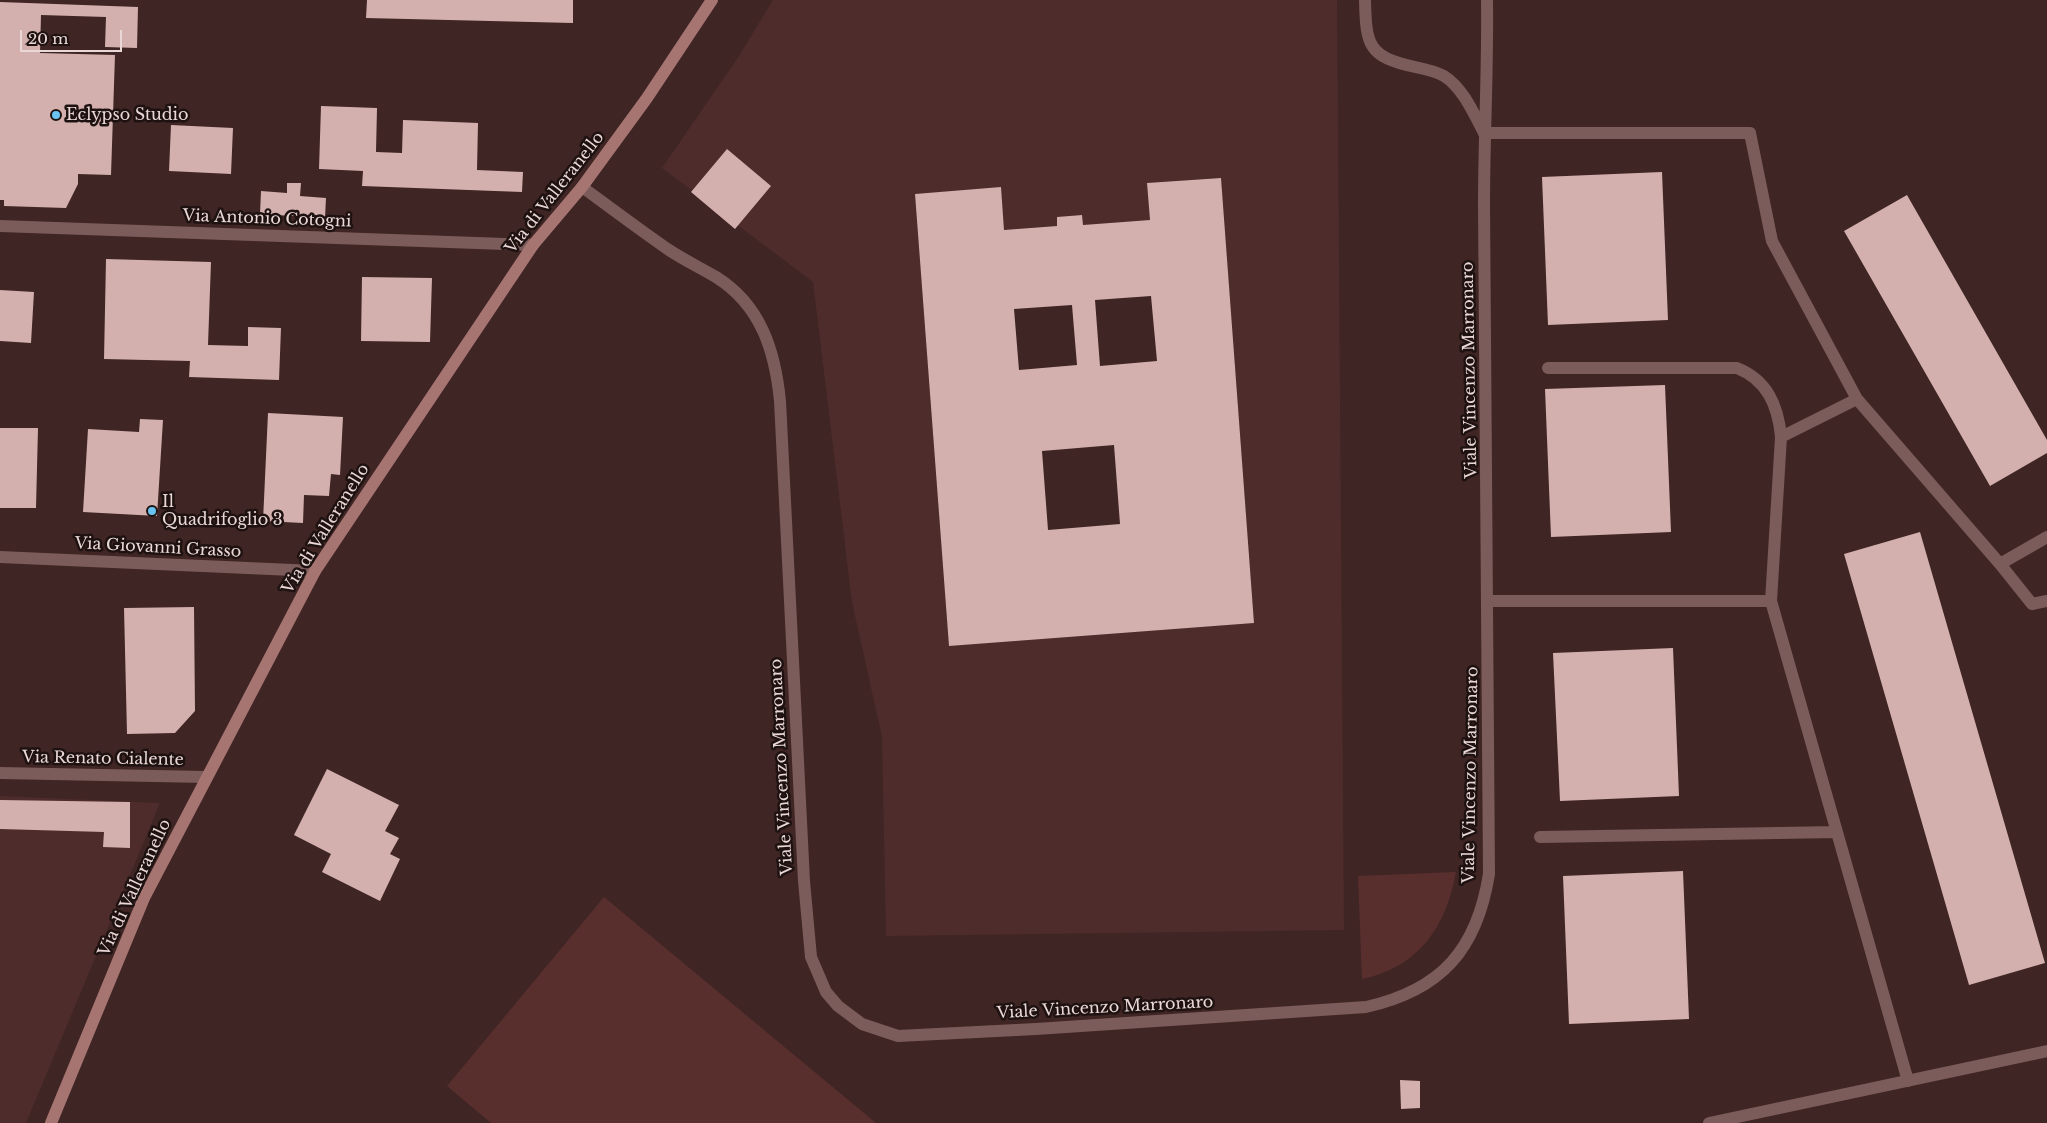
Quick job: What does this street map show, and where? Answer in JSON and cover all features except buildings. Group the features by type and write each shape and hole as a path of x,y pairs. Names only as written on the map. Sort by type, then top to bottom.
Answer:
{"street":[{"name":"Via di Valleranello","path":"50,1123 144,898 315,571 533,245 582,188 647,98 712,0"},
{"name":"Viale Vincenzo Marronaro","path":"1365,0 1366,29 1373,49 1385,60 1429,70 1445,76 1464,98 1484,133"},
{"name":"Viale Vincenzo Marronaro","path":"582,188 670,250 735,291 759,319 774,358 780,401 804,881 810,958 826,992 838,1006 862,1024 898,1036 1330,1011 1380,1004 1401,996 1429,981 1441,972 1467,942 1481,911 1488,880 1490,831 1484,133 1488,82 1487,0"},
{"path":"1484,133 1750,133 1772,241 1857,399 2000,564 2032,604 2047,601"},
{"name":"Via Antonio Cotogni","path":"0,226 533,245"},
{"path":"1548,368 1737,368 1752,374 1764,387 1779,422 1781,437 1771,601 1908,1081"},
{"path":"1781,437 1857,399"},
{"path":"2000,564 2047,537"},
{"name":"Via Giovanni Grasso","path":"0,556 315,571"},
{"path":"1488,601 1771,601"},
{"name":"Via Renato Cialente","path":"0,773 206,777"},
{"path":"1540,837 1837,832"},
{"path":"1709,1123 2047,1051"}],"shaded area":[{"path":"773,0 1337,0 1344,930 886,936 882,737 852,602 813,282 662,168 739,56","holes":["1221,178 1254,623 949,646 915,194 1001,188 1004,230 1057,226 1057,217 1082,215 1083,225 1150,220 1147,183"]},
{"path":"0,796 160,803 26,1123 0,1123"},
{"path":"1456,872 1445,910 1427,942 1399,965 1362,979 1358,876"},
{"path":"604,897 876,1123 491,1123 447,1086"}],"place":[{"name":"Eclypso Studio","path":"56,115"},
{"name":"Il Quadrifoglio 3","path":"152,511"}]}
